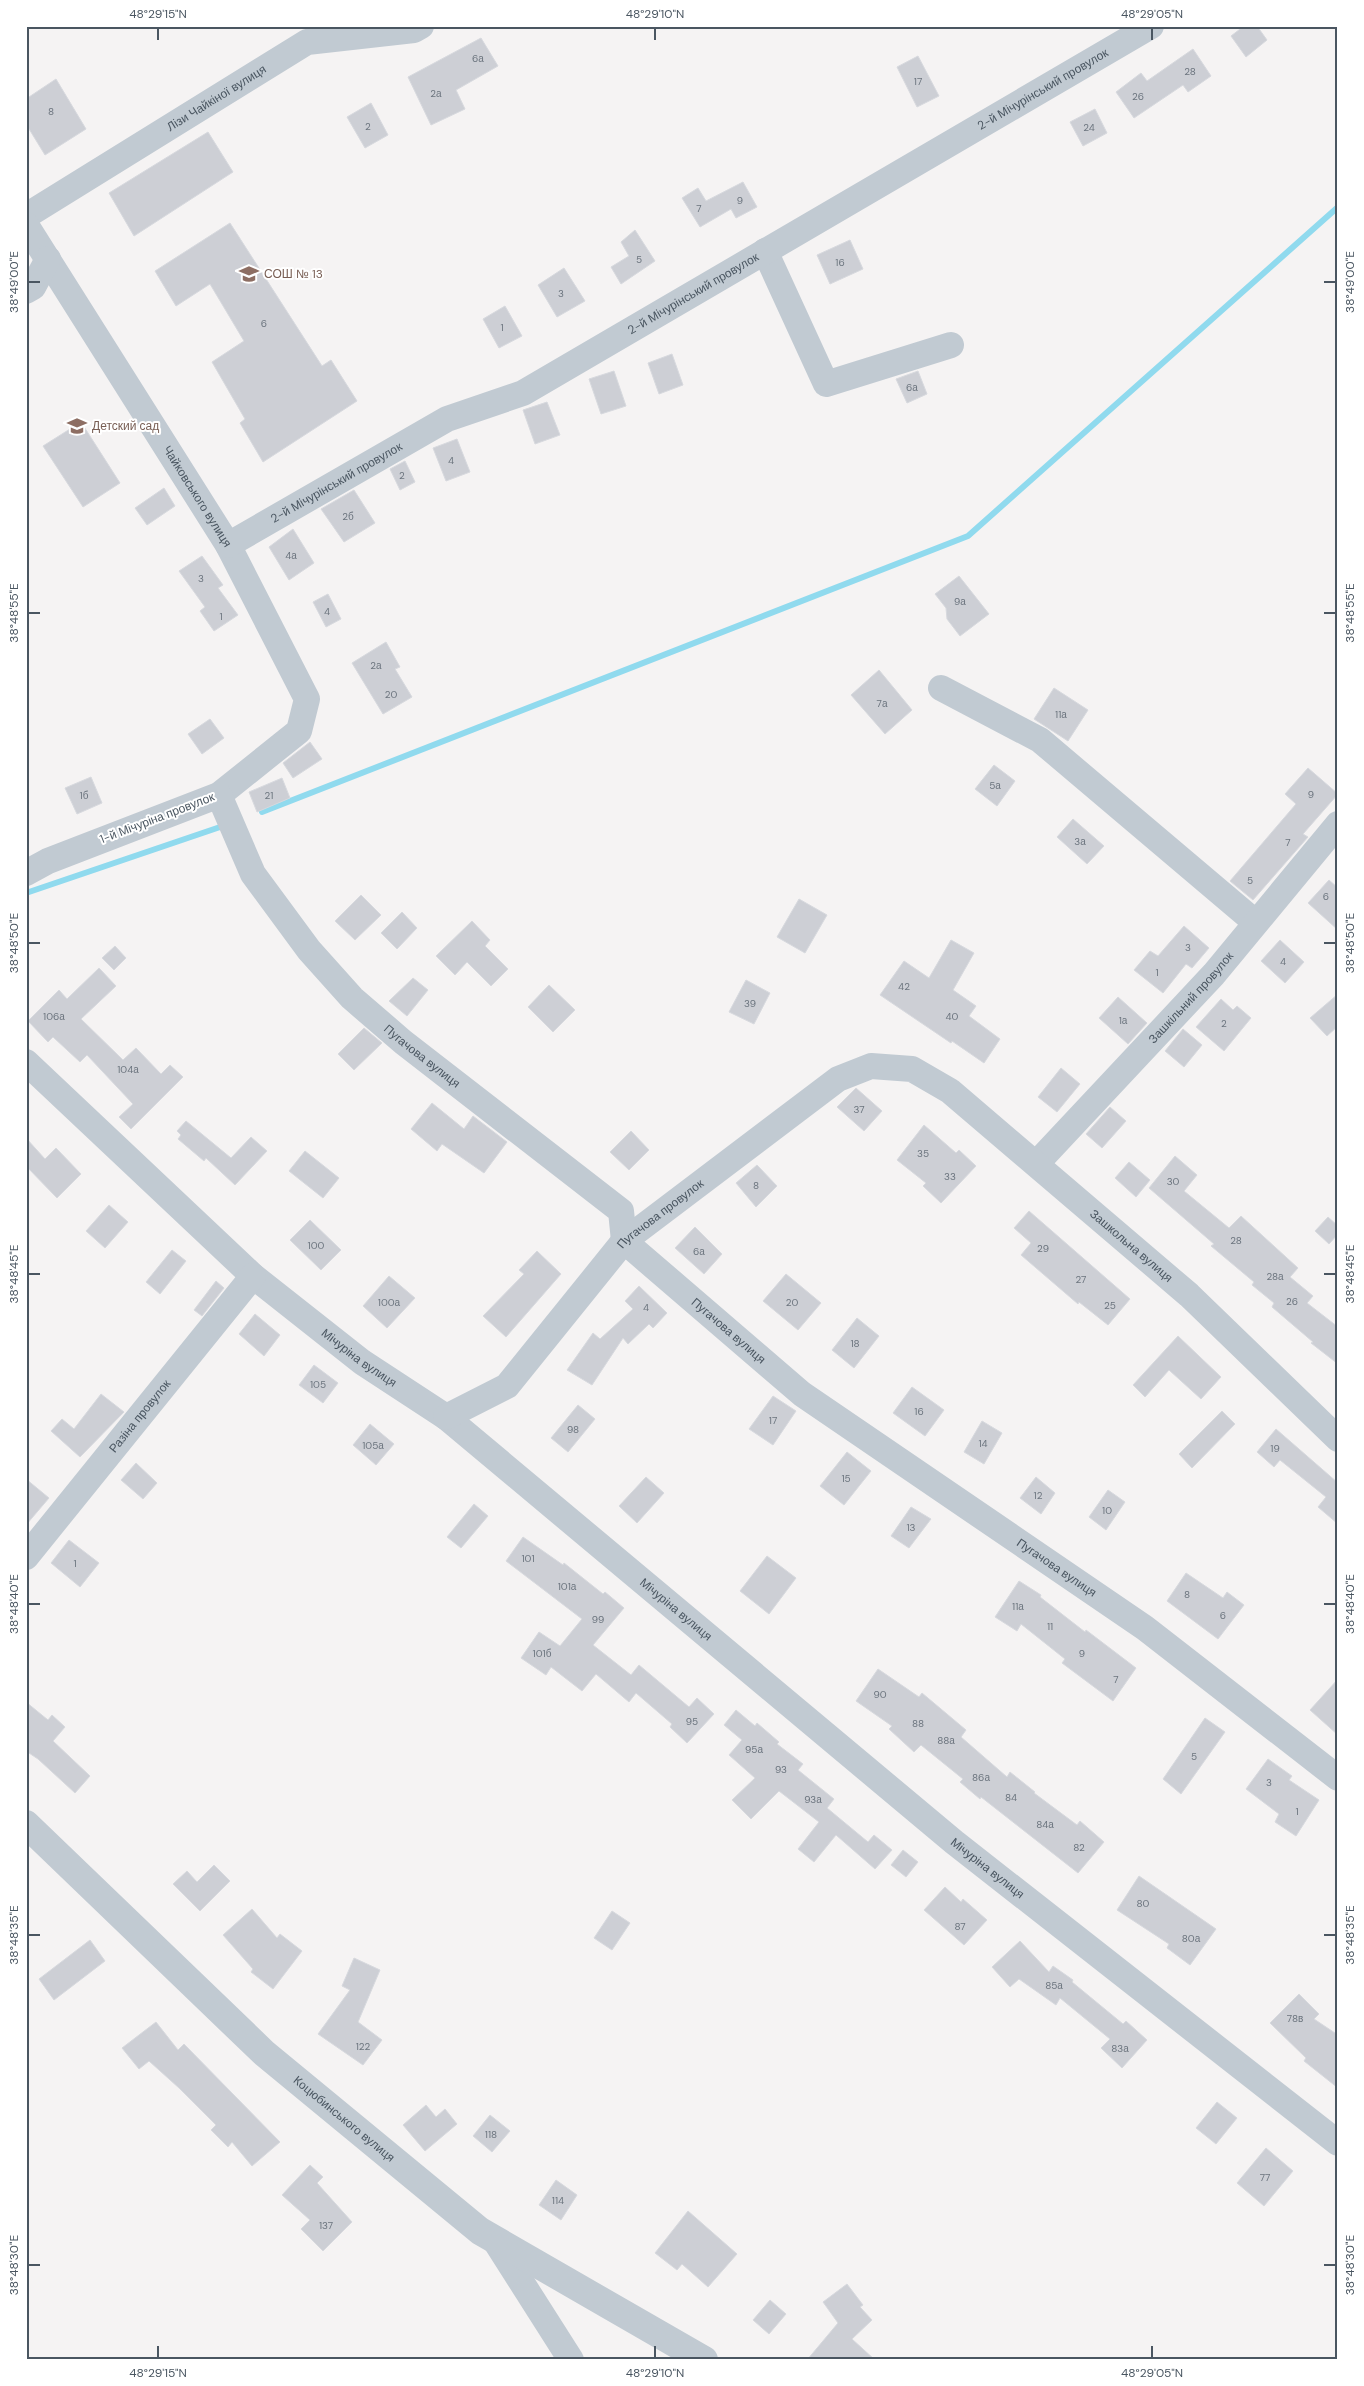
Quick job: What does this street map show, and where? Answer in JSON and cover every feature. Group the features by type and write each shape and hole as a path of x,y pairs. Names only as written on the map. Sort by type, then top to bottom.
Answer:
{"street":[{"name":"Лізи Чайкіної вулиця","path":"26,216 307,42 414,30 421,26"},
{"name":"2-й Мічурінський провулок","path":"228,545 448,419 523,393 765,251 1112,35 1151,26"},
{"name":"Чайковського вулиця","path":"26,225 228,545 307,698"},
{"path":"765,251 826,384 951,344"},
{"path":"26,291 33,287 48,259"},
{"path":"941,688 1040,740 1255,922"},
{"name":"1-й Мічуріна провулок","path":"26,873 48,861 219,795 299,731 307,698"},
{"name":"Пугачова вулиця","path":"219,795 253,874 309,950 352,998 403,1042 621,1211 624,1240 802,1394 1145,1628 1338,1778"},
{"name":"Зашкільний провулок","path":"1037,1164 1214,974 1255,922 1302,870 1338,824"},
{"name":"Мічуріна вулиця","path":"26,1062 254,1276 362,1362 446,1417 954,1842 1338,2143"},
{"name":"Пугачова провулок","path":"446,1417 507,1386 624,1240 838,1079 871,1066 912,1069"},
{"name":"Зашкольна вулиця","path":"912,1069 950,1091 1189,1295 1338,1438"},
{"name":"Разіна провулок","path":"26,1557 254,1276"},
{"name":"Коцюбинського вулиця","path":"26,1824 264,2053 480,2231 704,2360"},
{"path":"494,2239 571,2360"}],"building":[{"path":"1244,26 1257,26 1267,40 1246,57 1231,36"},
{"path":"481,38 498,66 456,90 465,109 431,125 408,77"},
{"path":"1193,49 1211,76 1188,92 1183,85 1134,118 1116,92 1141,73 1147,81"},
{"path":"918,56 939,96 917,107 897,67"},
{"path":"56,79 86,129 45,155 26,124 26,99"},
{"path":"371,103 388,135 365,148 347,117"},
{"path":"1095,109 1107,133 1083,146 1070,122"},
{"path":"208,132 233,172 134,236 109,193"},
{"path":"743,182 757,207 736,218 731,209 700,227 682,198 698,188 706,201"},
{"path":"230,223 322,366 331,360 357,401 263,462 240,423 245,419 212,362 244,341 210,284 176,306 155,271"},
{"path":"635,230 655,261 621,284 611,267 629,256 621,242"},
{"path":"850,240 863,269 830,284 817,255"},
{"path":"564,268 585,301 557,317 538,285"},
{"path":"505,306 522,336 499,348 483,319"},
{"path":"672,354 683,385 659,394 648,363"},
{"path":"614,371 626,406 601,414 589,379"},
{"path":"918,371 927,394 907,403 896,379"},
{"path":"547,402 560,435 535,444 523,410"},
{"path":"81,422 120,483 83,507 43,446"},
{"path":"457,439 470,472 446,481 433,448"},
{"path":"405,461 415,482 400,490 390,469"},
{"path":"164,488 175,506 147,525 135,508"},
{"path":"354,490 375,523 344,542 321,509"},
{"path":"293,529 314,563 289,580 269,547"},
{"path":"202,556 223,585 218,588 238,615 214,631 200,611 205,607 179,571"},
{"path":"959,576 989,614 960,636 947,619 946,608 935,594"},
{"path":"328,594 341,619 326,627 313,602"},
{"path":"386,642 400,667 395,669 412,697 383,714 352,663"},
{"path":"879,670 912,710 885,734 851,695"},
{"path":"1054,688 1088,710 1068,741 1034,719"},
{"path":"210,719 224,738 202,754 188,734"},
{"path":"310,742 322,759 293,778 283,763"},
{"path":"994,765 1015,781 997,806 975,789"},
{"path":"1308,768 1338,794 1303,834 1308,837 1253,900 1230,881 1296,804 1285,794"},
{"path":"91,777 102,803 77,814 65,788"},
{"path":"282,778 290,798 257,812 249,792"},
{"path":"1073,819 1104,846 1087,864 1057,837"},
{"path":"1329,880 1338,888 1338,930 1308,903"},
{"path":"361,895 381,915 355,940 335,921"},
{"path":"799,899 827,915 805,953 777,937"},
{"path":"402,912 417,928 397,949 381,933"},
{"path":"472,921 490,940 485,946 508,969 491,986 467,962 455,975 436,956"},
{"path":"1184,926 1209,948 1192,968 1186,964 1163,993 1134,970 1150,951 1158,956"},
{"path":"951,940 974,953 953,990 976,1006 969,1016 1000,1039 984,1063 880,995 904,961 929,978"},
{"path":"1280,940 1304,962 1285,983 1261,961"},
{"path":"115,946 126,958 114,970 102,958"},
{"path":"99,968 116,986 81,1019 123,1060 136,1048 161,1074 170,1065 183,1077 131,1129 119,1117 133,1104 87,1055 80,1062 53,1037 48,1042 28,1021 59,990 67,999"},
{"path":"413,978 428,990 407,1016 389,1001"},
{"path":"746,980 770,993 754,1024 729,1012"},
{"path":"549,985 575,1010 553,1032 528,1007"},
{"path":"1338,994 1338,1026 1327,1036 1310,1018"},
{"path":"1118,997 1147,1023 1128,1044 1099,1018"},
{"path":"1221,999 1233,1010 1237,1006 1251,1018 1224,1051 1196,1027"},
{"path":"364,1028 382,1043 354,1070 338,1054"},
{"path":"1183,1029 1202,1045 1184,1067 1165,1051"},
{"path":"1061,1068 1080,1084 1057,1112 1038,1097"},
{"path":"856,1088 882,1111 864,1131 837,1107"},
{"path":"432,1103 464,1129 473,1116 507,1142 484,1173 442,1144 437,1151 411,1129"},
{"path":"1110,1107 1126,1121 1102,1148 1086,1134"},
{"path":"186,1121 231,1158 251,1137 267,1151 235,1185 206,1158 204,1161 178,1139 181,1135 177,1131"},
{"path":"924,1125 956,1153 959,1150 976,1166 941,1203 923,1186 926,1183 897,1160"},
{"path":"631,1131 649,1150 629,1170 610,1152"},
{"path":"26,1138 45,1159 56,1148 81,1174 57,1198 26,1166"},
{"path":"305,1151 339,1178 323,1198 289,1171"},
{"path":"1175,1156 1197,1175 1184,1191 1229,1228 1241,1216 1298,1268 1290,1277 1313,1296 1307,1303 1338,1327 1338,1364 1311,1343 1313,1342 1272,1307 1274,1303 1252,1285 1254,1282 1211,1246 1214,1244 1149,1188"},
{"path":"1129,1162 1150,1180 1136,1197 1115,1178"},
{"path":"757,1165 777,1186 756,1207 736,1183"},
{"path":"109,1205 128,1222 105,1248 86,1231"},
{"path":"1029,1211 1130,1299 1108,1325 1079,1302 1078,1304 1021,1255 1031,1243 1014,1228"},
{"path":"1328,1217 1338,1226 1338,1234 1329,1244 1315,1231"},
{"path":"310,1220 341,1250 321,1270 290,1240"},
{"path":"695,1227 722,1254 704,1274 675,1248"},
{"path":"172,1250 186,1261 160,1294 146,1282"},
{"path":"537,1251 561,1274 506,1337 483,1316 524,1274 519,1270"},
{"path":"786,1274 821,1303 798,1330 763,1301"},
{"path":"389,1276 415,1298 387,1328 363,1306"},
{"path":"216,1281 224,1288 202,1316 194,1310"},
{"path":"639,1286 667,1313 653,1328 649,1324 628,1344 623,1338 592,1385 567,1370 593,1333 600,1339 633,1309 625,1301"},
{"path":"255,1314 280,1335 264,1356 239,1334"},
{"path":"857,1318 879,1336 854,1368 832,1350"},
{"path":"1178,1336 1221,1377 1201,1399 1169,1370 1145,1397 1133,1385"},
{"path":"314,1365 338,1383 323,1403 299,1385"},
{"path":"912,1387 944,1410 925,1436 893,1413"},
{"path":"101,1394 124,1412 80,1457 51,1431 62,1419 74,1429"},
{"path":"773,1396 796,1411 773,1445 749,1429"},
{"path":"578,1405 595,1419 568,1452 551,1438"},
{"path":"1222,1411 1235,1424 1192,1468 1179,1454"},
{"path":"982,1421 1002,1433 984,1464 964,1452"},
{"path":"370,1424 394,1444 376,1465 353,1445"},
{"path":"1276,1429 1338,1483 1338,1524 1318,1507 1326,1497 1280,1460 1274,1467 1257,1452"},
{"path":"847,1452 871,1471 844,1505 820,1486"},
{"path":"136,1463 157,1483 143,1499 121,1480"},
{"path":"646,1477 664,1493 637,1523 619,1506"},
{"path":"1036,1477 1055,1493 1041,1514 1020,1498"},
{"path":"26,1479 49,1498 26,1525"},
{"path":"1108,1490 1125,1502 1106,1530 1089,1517"},
{"path":"474,1504 488,1516 461,1548 447,1537"},
{"path":"911,1507 931,1519 909,1548 891,1536"},
{"path":"523,1537 563,1565 564,1563 624,1608 593,1645 631,1675 639,1665 689,1707 697,1698 714,1714 687,1743 670,1727 672,1724 636,1693 629,1702 596,1674 582,1691 551,1667 546,1675 521,1658 539,1632 560,1646 582,1619 506,1561"},
{"path":"69,1540 99,1563 80,1587 51,1563"},
{"path":"767,1556 796,1578 769,1614 740,1591"},
{"path":"1186,1573 1223,1598 1227,1592 1244,1605 1218,1639 1167,1601"},
{"path":"1019,1581 1041,1595 1040,1597 1085,1632 1086,1630 1136,1668 1113,1701 1062,1663 1065,1659 1021,1624 1017,1631 995,1617"},
{"path":"878,1669 919,1697 922,1693 966,1730 961,1737 1007,1777 1010,1772 1034,1793 1077,1825 1080,1821 1104,1842 1078,1873 981,1797 980,1799 960,1782 963,1779 921,1745 914,1752 889,1729 892,1726 856,1701"},
{"path":"1338,1679 1338,1735 1310,1710"},
{"path":"26,1702 48,1720 52,1715 65,1727 53,1741 90,1776 75,1793 38,1759 26,1751"},
{"path":"736,1710 755,1726 757,1723 779,1742 777,1744 803,1764 798,1770 834,1799 827,1808 868,1842 874,1835 892,1850 875,1869 836,1835 814,1862 798,1849 819,1822 779,1791 751,1819 732,1800 755,1778 729,1755 742,1740 724,1725"},
{"path":"1205,1718 1225,1732 1181,1794 1163,1779"},
{"path":"1268,1759 1292,1776 1289,1780 1319,1800 1296,1836 1275,1822 1279,1814 1246,1789"},
{"path":"903,1850 918,1862 906,1877 891,1865"},
{"path":"214,1865 230,1881 200,1911 173,1884 187,1871 197,1882"},
{"path":"1139,1876 1216,1929 1190,1965 1167,1948 1169,1944 1117,1910"},
{"path":"945,1887 961,1902 963,1899 987,1920 964,1945 924,1910"},
{"path":"252,1909 277,1938 280,1934 302,1951 273,1989 251,1972 253,1969 223,1935"},
{"path":"612,1911 630,1923 612,1950 594,1938"},
{"path":"90,1940 105,1961 54,2000 39,1979"},
{"path":"1020,1941 1049,1972 1053,1966 1073,1980 1072,1982 1123,2024 1126,2021 1147,2040 1122,2068 1101,2048 1110,2039 1060,1998 1056,2005 1019,1979 1010,1987 992,1967"},
{"path":"354,1958 380,1970 358,2022 382,2040 363,2065 318,2034 350,1990 342,1986"},
{"path":"1299,1994 1319,2014 1314,2019 1338,2035 1338,2088 1304,2061 1306,2058 1270,2023"},
{"path":"156,2022 178,2050 184,2044 280,2142 252,2166 232,2142 228,2147 211,2130 216,2125 179,2088 149,2061 139,2069 122,2048"},
{"path":"1217,2102 1237,2118 1216,2144 1196,2128"},
{"path":"426,2105 436,2117 445,2109 457,2124 425,2151 403,2125"},
{"path":"490,2115 510,2131 492,2152 473,2136"},
{"path":"1266,2148 1293,2171 1264,2206 1237,2183"},
{"path":"310,2165 323,2177 317,2183 352,2222 323,2251 301,2229 310,2220 282,2195"},
{"path":"556,2180 577,2195 561,2220 539,2205"},
{"path":"688,2211 737,2254 708,2287 682,2264 677,2270 655,2253"},
{"path":"847,2284 863,2305 860,2307 872,2320 852,2339 875,2360 807,2360 838,2323 823,2302"},
{"path":"770,2300 786,2314 769,2334 753,2320"}],"waterway":[{"path":"262,812 968,536 1338,207"},
{"path":"26,893 226,825"}],"place":[{"name":"СОШ № 13","path":"249,274"},
{"name":"Детский сад","path":"77,426"}]}
